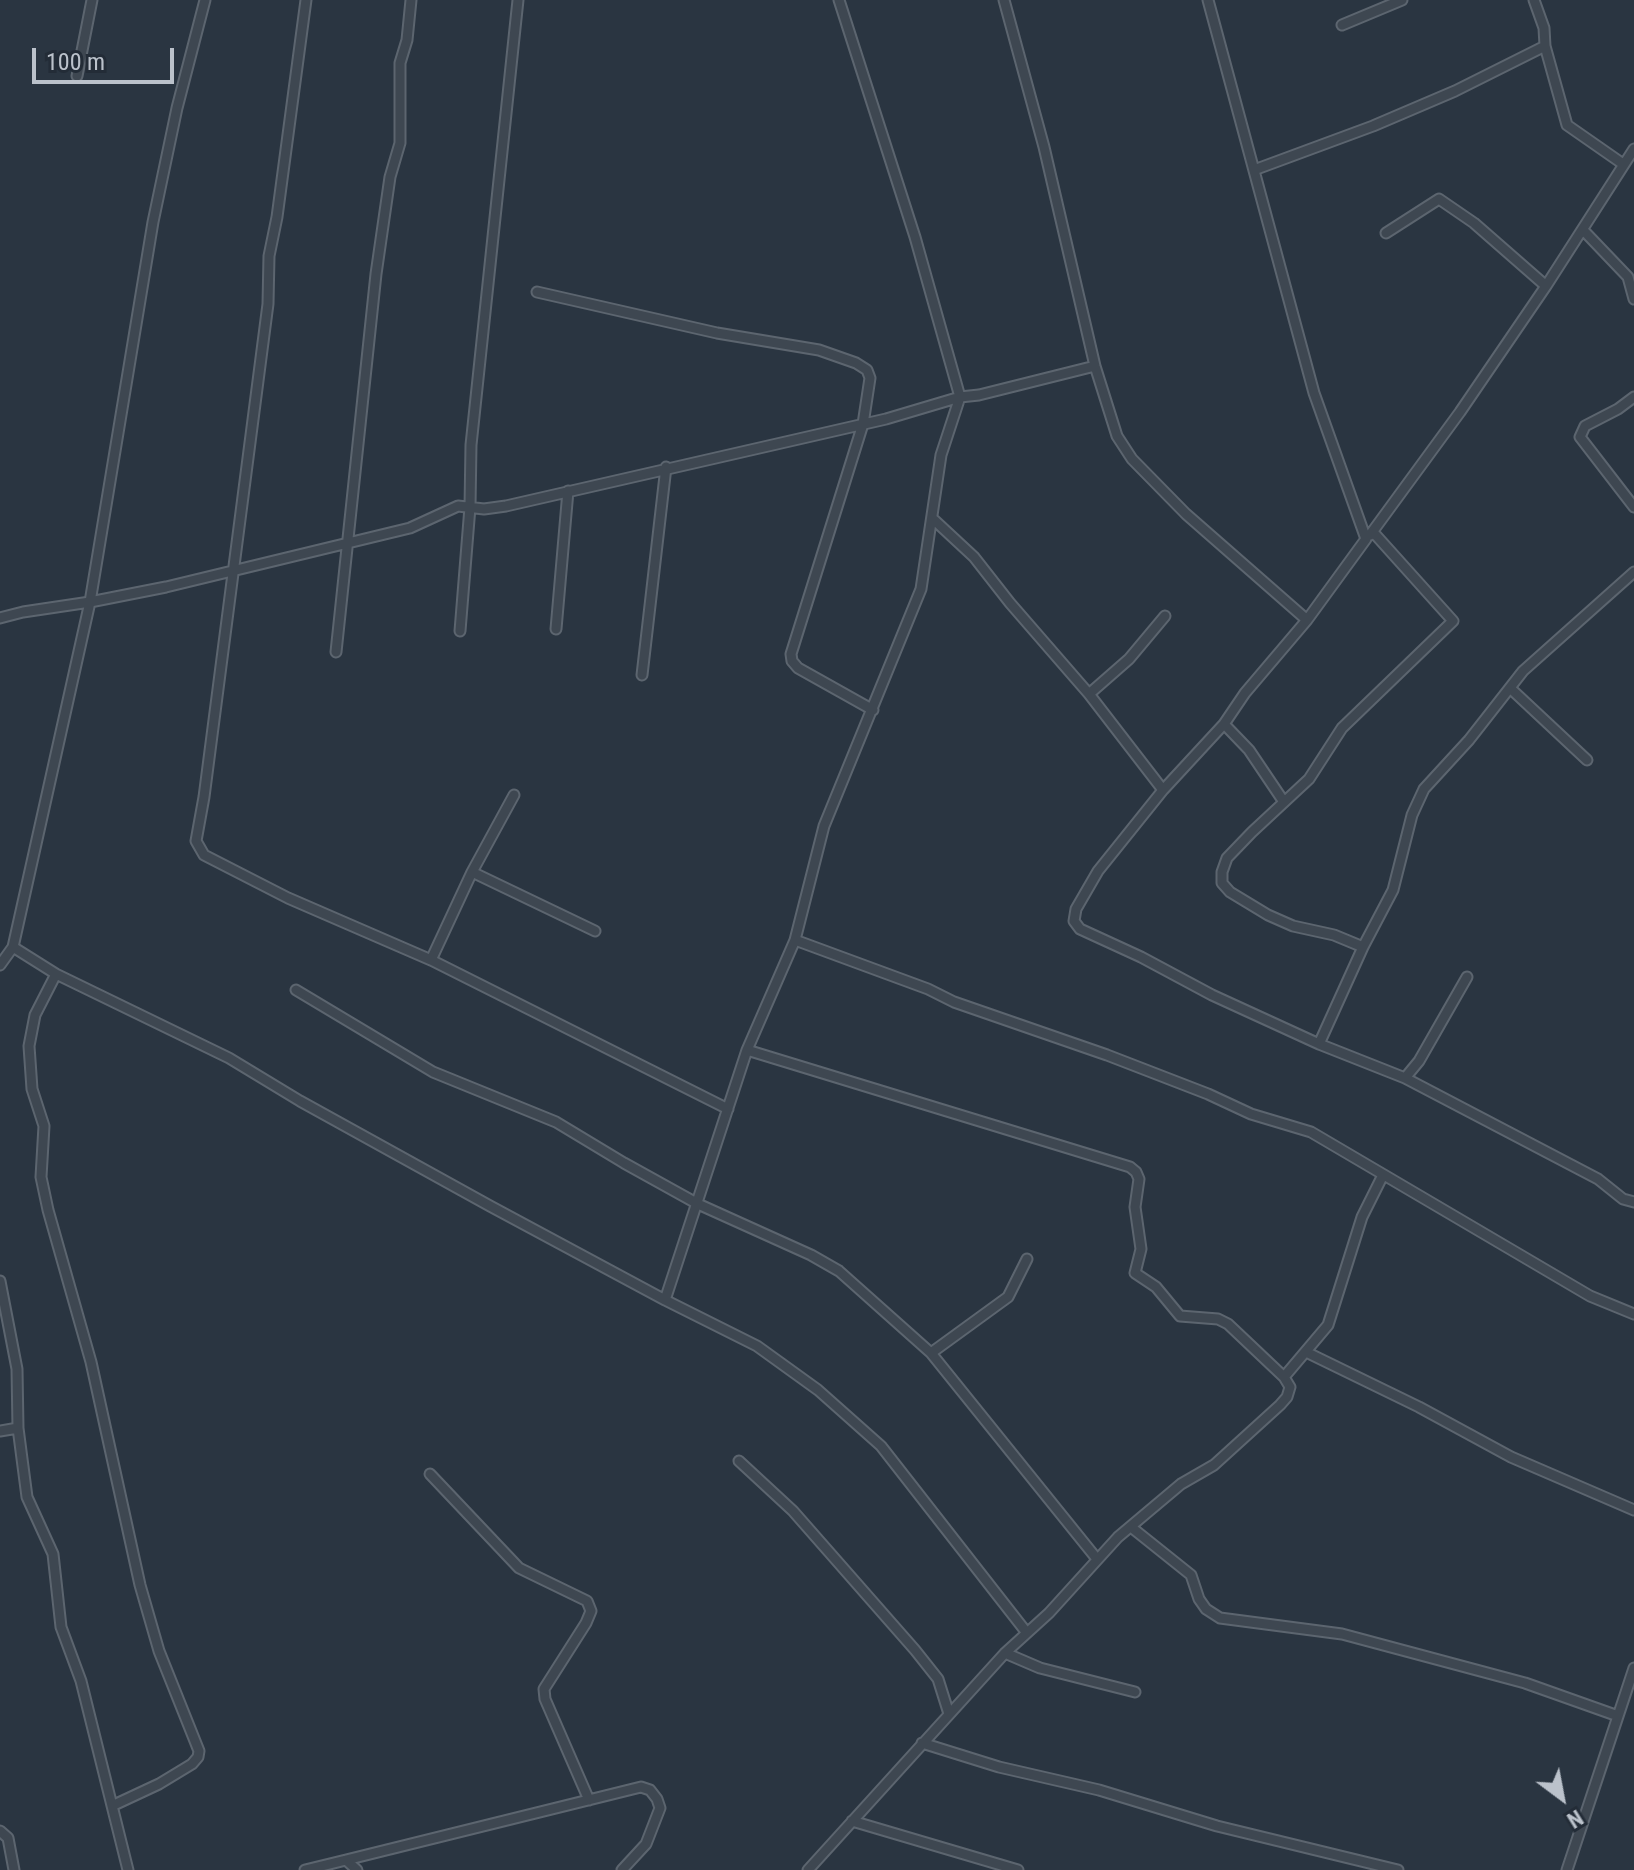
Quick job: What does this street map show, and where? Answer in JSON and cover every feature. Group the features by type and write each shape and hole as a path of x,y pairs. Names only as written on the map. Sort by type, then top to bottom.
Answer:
{"street":[{"path":"77,76 92,0"},
{"path":"0,965 13,947 90,602 153,222 177,108 205,0"},
{"path":"306,0 269,256 268,304 204,797 196,834 200,849 204,855 288,898 431,960 728,1109"},
{"path":"336,652 376,274 390,177 400,143 400,63 407,40 411,0"},
{"path":"460,631 470,507 472,430 518,0"},
{"path":"665,1300 747,1050 795,940 824,826 921,589 941,455 960,397 915,237 839,0"},
{"path":"1004,0 1044,147 1095,366 1117,436 1132,459 1186,514 1307,620"},
{"path":"1208,0 1314,393 1369,536 1453,621 1342,728 1309,779 1227,858 1222,872 1222,883 1230,892 1280,921 1334,935 1363,947"},
{"path":"1342,25 1402,0"},
{"path":"1534,0 1544,28 1545,46 1567,125 1623,164"},
{"path":"1254,170 1373,126 1455,91 1545,46"},
{"path":"1634,149 1584,231 1369,536 1224,724 1163,790 1098,871 1076,909 1074,921 1080,929 1212,995 1319,1044 1405,1078 1598,1179 1623,1199 1634,1202"},
{"path":"1386,233 1439,199 1483,230 1546,286"},
{"path":"1584,231 1631,277 1634,299"},
{"path":"537,292 717,333 819,350 867,370 870,378 863,424 791,654 798,668 873,710"},
{"path":"0,618 90,602 349,543 410,528 458,506 484,509 568,491 863,424 960,397 1095,366"},
{"path":"1634,397 1585,426 1580,433 1582,442 1634,507"},
{"path":"642,675 666,467"},
{"path":"556,629 568,491"},
{"path":"932,518 974,557 1089,694 1163,790"},
{"path":"1319,1044 1393,890 1412,815 1424,789 1469,740 1523,671 1634,572"},
{"path":"1089,694 1129,659 1165,616"},
{"path":"1510,688 1587,760"},
{"path":"1224,724 1249,750 1284,802"},
{"path":"431,960 472,872 514,795"},
{"path":"472,872 595,931"},
{"path":"795,940 928,989 954,1002 1107,1055 1251,1114 1311,1132 1590,1296 1634,1314"},
{"path":"13,947 56,974 229,1058 300,1101 665,1300 757,1346 818,1390 881,1446 1027,1633"},
{"path":"56,974 35,1015 29,1046 32,1089 44,1126 41,1177 91,1362 140,1585 159,1651 199,1751 192,1764 114,1805"},
{"path":"1405,1078 1419,1061 1467,977"},
{"path":"296,990 433,1072 556,1122 698,1204 811,1255 839,1271 931,1353 1097,1559"},
{"path":"747,1050 1130,1167 1139,1179 1135,1207 1141,1249 1135,1273 1156,1287 1180,1316 1218,1319 1228,1324 1284,1377 1290,1387 1280,1405 1214,1465 1163,1498 1118,1537 1049,1613 1005,1653 808,1870"},
{"path":"1284,1377 1328,1325 1362,1217 1383,1175"},
{"path":"931,1353 1008,1297 1027,1259"},
{"path":"0,1281 17,1369 18,1428 27,1497 53,1554 61,1627 81,1681 128,1870"},
{"path":"1306,1352 1419,1407 1511,1457 1634,1510"},
{"path":"0,1431 18,1428"},
{"path":"739,1461 793,1511 915,1650 938,1679 949,1714"},
{"path":"430,1474 519,1568 587,1601 591,1611 586,1623 544,1689 545,1699 589,1800"},
{"path":"1131,1527 1191,1575 1199,1599 1206,1609 1220,1618 1342,1634 1525,1683 1618,1716"},
{"path":"1005,1653 1040,1668 1135,1692"},
{"path":"1567,1870 1634,1668"},
{"path":"922,1743 999,1767 1099,1790 1217,1826 1398,1870"},
{"path":"305,1870 641,1787 650,1790 660,1808 646,1844 622,1870"},
{"path":"852,1821 1018,1870"},
{"path":"0,1831 8,1838 14,1870"},
{"path":"346,1860 357,1870"}]}
